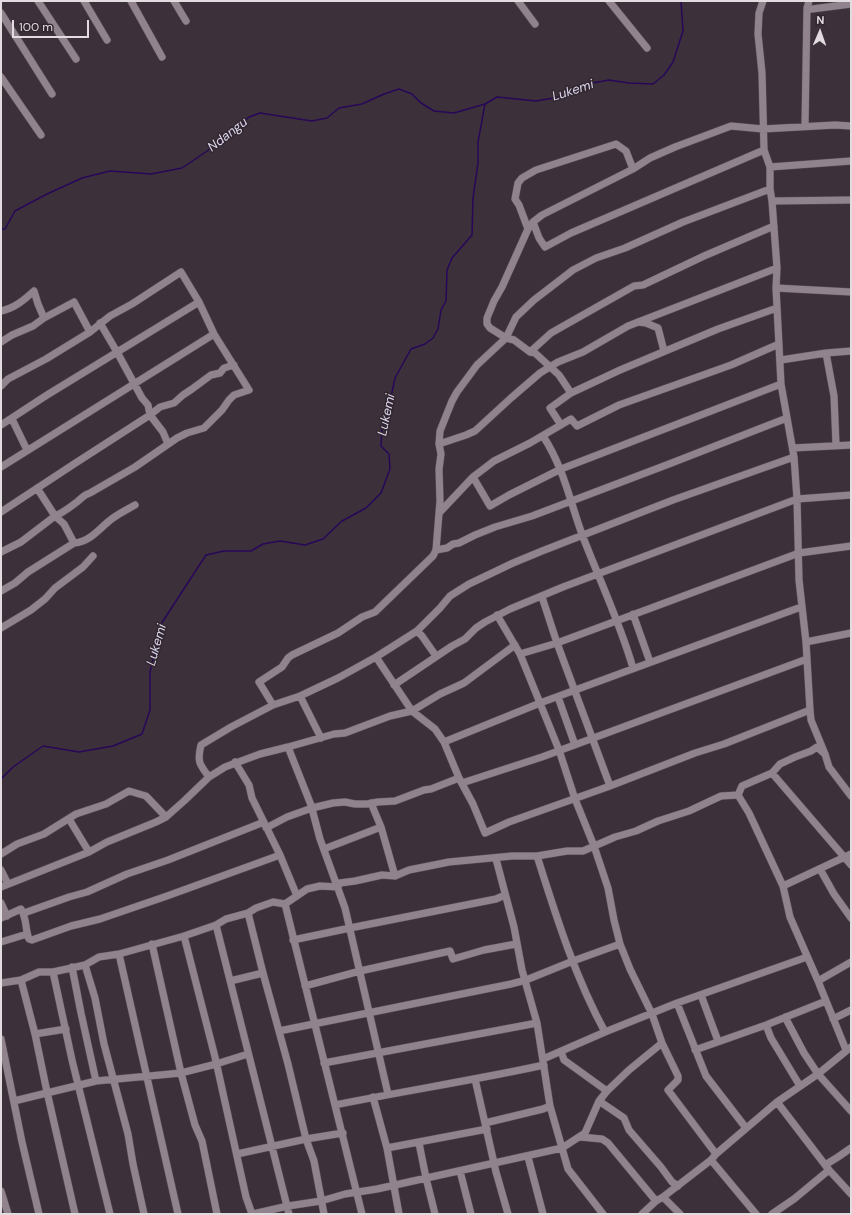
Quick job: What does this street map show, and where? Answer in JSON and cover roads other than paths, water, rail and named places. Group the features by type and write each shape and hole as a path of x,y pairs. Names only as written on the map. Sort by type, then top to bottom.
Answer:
{"street":[{"path":"38,1 76,60"},
{"path":"84,1 107,40"},
{"path":"131,1 162,57"},
{"path":"174,1 186,21"},
{"path":"518,1 535,24"},
{"path":"609,1 647,48"},
{"path":"763,1 759,13 758,34 762,73 764,150 770,167 770,189 777,268 776,288 781,360 781,384 794,457 801,607 806,642 811,720 829,767 851,796"},
{"path":"808,4 812,9 844,3 851,4"},
{"path":"805,126 808,4"},
{"path":"1,13 52,94"},
{"path":"1,77 41,135"},
{"path":"571,393 559,375 535,353 530,352 514,340 506,338 490,328 487,324 487,318 528,229 533,222 542,215 650,158 731,126 763,129 805,126 851,126"},
{"path":"528,229 519,205 515,199 518,184 522,178 536,170 616,144 626,152 633,168"},
{"path":"533,222 539,238 545,247 578,230 764,150"},
{"path":"770,167 851,161"},
{"path":"273,705 259,682 282,667 292,655 311,647 338,633 362,617 375,612 433,556 436,550 440,512 440,431 457,392 477,365 506,338 516,317 534,300 573,270 596,258 625,248 683,222 770,189"},
{"path":"772,201 851,200"},
{"path":"530,352 551,333 634,286 643,284 774,226"},
{"path":"439,444 475,431 510,398 540,373 583,352 628,326 777,268"},
{"path":"1,386 8,379 46,359 90,332 110,316 132,304 181,272 199,302 214,334 249,390 234,395 228,400 222,410 204,428 187,433 168,444 135,467 83,496 79,501 61,514 55,516 20,542 1,552"},
{"path":"776,288 851,292"},
{"path":"1,311 8,310 21,303 34,291 44,318"},
{"path":"1,342 12,335 33,326 44,318 74,302 90,332"},
{"path":"1,425 47,395 199,302"},
{"path":"561,425 550,408 571,393 664,351 718,329 777,308"},
{"path":"638,322 646,323 658,328 664,351"},
{"path":"100,323 148,406 150,415 163,432 168,444"},
{"path":"1,467 214,334"},
{"path":"440,512 473,477 494,461 543,436 571,419 577,426 619,405 724,367 779,344"},
{"path":"781,360 826,353 851,351"},
{"path":"826,353 834,396 836,446"},
{"path":"1,512 160,407 174,403 183,394 211,375 220,373 224,368 234,365"},
{"path":"473,477 490,506 561,469 781,384"},
{"path":"436,550 447,548 453,544 459,543 495,527 532,516 572,501 787,418"},
{"path":"12,419 27,450"},
{"path":"543,436 561,469 582,535 625,642 633,668"},
{"path":"793,448 851,445"},
{"path":"209,777 200,765 198,756 201,745 273,705 300,696 338,678 376,657 416,631 450,596 469,584 513,563 582,535 673,500 794,457"},
{"path":"37,488 55,516 64,524 74,543"},
{"path":"394,685 436,656 465,639 476,628 497,615 563,587 797,499 851,495"},
{"path":"1,591 74,543 82,542 90,537 112,518 135,505"},
{"path":"520,654 557,643 799,553 851,546"},
{"path":"1,628 45,600 55,588 83,567 93,556"},
{"path":"542,597 557,643 610,786"},
{"path":"444,742 540,703 801,607"},
{"path":"633,614 650,662"},
{"path":"497,615 520,654 540,703 594,846 608,888 620,944 630,969 652,1014 662,1043 676,1072 678,1080 668,1090 716,1154"},
{"path":"416,631 422,636 436,656"},
{"path":"806,642 851,633"},
{"path":"1,870 5,886 89,852 107,842 166,817 209,777 235,762 334,734 345,733 390,716 412,711 464,683 515,645"},
{"path":"376,657 412,711 435,729 444,742 485,832 695,753 724,744 810,710"},
{"path":"24,913 70,896 87,892 126,874 312,808 333,803 346,802 355,804 395,802 424,790 575,745 807,659"},
{"path":"300,696 321,738"},
{"path":"558,697 575,745"},
{"path":"288,747 312,808 320,839 338,887 350,928 368,1013 388,1094"},
{"path":"738,795 742,786 772,773 780,764 794,757 811,751 817,747 825,754"},
{"path":"235,762 249,785 252,798 280,855 297,896"},
{"path":"772,773 848,856 851,865"},
{"path":"1,854 17,844 44,834 76,814 106,804 129,791 146,796 166,817"},
{"path":"338,887 340,883 355,882 382,875 395,876 409,870 449,862 496,859 512,856 537,856 567,851 583,851 615,837 636,831 658,821 689,811 721,796 738,795"},
{"path":"642,1214 656,1201 711,1160 716,1154 777,1102 818,1074 848,1049 833,1018 790,917 783,886 749,813 738,795"},
{"path":"371,803 381,827 395,876"},
{"path":"69,819 89,852"},
{"path":"324,849 381,827"},
{"path":"1,903 4,917 21,909 24,913 28,928 27,934 29,939 32,940 71,926 167,896 280,855"},
{"path":"537,856 573,961 590,1005 605,1032"},
{"path":"783,886 848,856"},
{"path":"496,859 514,927 522,970 537,1023 550,1106 568,1169 603,1214"},
{"path":"820,869 834,894 851,918"},
{"path":"1,983 21,980 39,972 53,972 85,965 99,957 119,954 184,936 274,902 284,904 307,890 320,886 338,887"},
{"path":"293,940 496,899 505,895"},
{"path":"284,904 343,1133 362,1214"},
{"path":"248,913 306,1138 314,1161 324,1214"},
{"path":"216,925 289,1214"},
{"path":"1,942 27,934"},
{"path":"184,936 216,1064 246,1196 253,1214 528,1157 562,1148 585,1133 599,1101 607,1090 628,1070 662,1043"},
{"path":"152,944 181,1072 195,1125 202,1141 217,1214"},
{"path":"305,986 360,971 450,951 453,959 484,950 516,944"},
{"path":"279,1031 526,980 620,944"},
{"path":"119,954 178,1214"},
{"path":"335,1105 475,1079 544,1062 561,1051 605,1032 807,956"},
{"path":"818,981 851,962"},
{"path":"85,965 128,1134 144,1214"},
{"path":"72,967 96,1081"},
{"path":"53,972 110,1214"},
{"path":"230,981 263,973"},
{"path":"21,980 35,1034 75,1214"},
{"path":"701,995 718,1041"},
{"path":"695,1050 766,1025 826,1001"},
{"path":"677,1004 706,1076 746,1128"},
{"path":"833,1018 851,1010"},
{"path":"785,1017 804,1053 818,1074 851,1111"},
{"path":"324,1063 537,1023"},
{"path":"766,1025 775,1044 800,1086"},
{"path":"35,1034 66,1029"},
{"path":"1,1040 39,1214"},
{"path":"561,1051 564,1060 607,1090"},
{"path":"14,1101 96,1081 181,1072 216,1064 248,1054"},
{"path":"475,1079 496,1172 508,1214"},
{"path":"373,1097 387,1148 399,1214"},
{"path":"599,1101 624,1118 629,1130 672,1182 678,1186"},
{"path":"777,1102 827,1167 851,1194"},
{"path":"387,1148 420,1143 486,1126 550,1106"},
{"path":"237,1154 273,1147 306,1138 343,1133"},
{"path":"580,1136 602,1139 608,1143 656,1201"},
{"path":"420,1143 426,1178 435,1214"},
{"path":"772,1214 794,1199 838,1157 851,1148"},
{"path":"528,1157 543,1214"},
{"path":"711,1160 756,1214"},
{"path":"460,1171 471,1214"},
{"path":"1,1191 8,1214"},
{"path":"663,1197 680,1214"}],"waterway":[{"name":"Ndangu","path":"1,229 5,229 15,211 82,178 110,171 151,174 182,168 216,145 249,117 260,113 312,121 327,118 339,108 362,104 399,89 412,94 421,103 434,111 454,113 485,104 497,97 536,101 565,96 587,84 609,80 653,84 664,75 673,62 683,31 681,1"},
{"name":"Lukemi","path":"1,779 13,767 43,746 79,752 113,746 142,734 150,710 150,672 161,624 206,555 224,551 251,551 263,544 280,541 305,545 323,539 342,521 366,508 381,493 390,469 389,454 381,446 382,428 389,406 395,378 411,349 425,344 433,338 438,329 441,310 446,301 447,270 452,258 472,235 473,198 478,163 478,142 485,104"}]}
